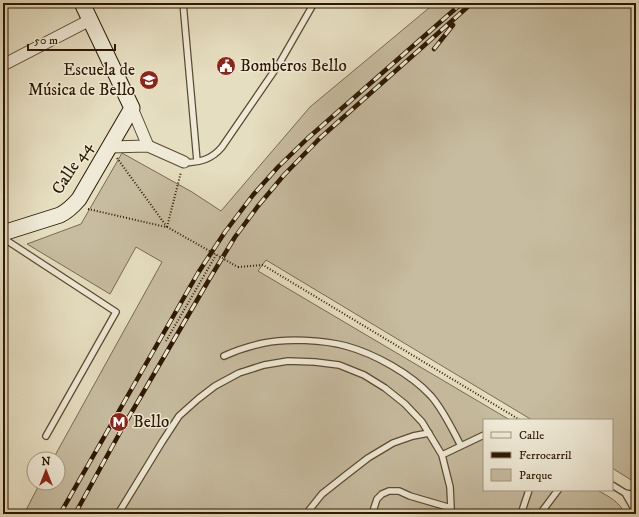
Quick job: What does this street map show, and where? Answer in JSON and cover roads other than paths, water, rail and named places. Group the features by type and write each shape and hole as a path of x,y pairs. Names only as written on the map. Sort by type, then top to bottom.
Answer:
{"street":[{"path":"82,3 132,108 148,146"},
{"path":"3,65 90,20"},
{"name":"Calle 44","path":"3,233 60,215 68,211 79,199 132,108"},
{"path":"109,147 148,146 184,162"}],"lane":[{"path":"183,3 197,161"},
{"path":"184,162 208,158 222,147 279,64 314,3"},
{"path":"3,238 116,312 46,436"},
{"path":"224,356 265,343 291,340 321,342 346,346 366,353 395,367 431,396 446,416 461,446"},
{"path":"118,514 179,416 215,386 239,374 264,365 288,361 339,365 364,375 385,388 405,404 422,422 442,455 450,487 451,508 449,514"},
{"path":"306,514 322,494 368,458 393,443 412,436 429,433"},
{"path":"442,455 483,435"},
{"path":"613,486 626,493 636,495"},
{"path":"372,514 377,499 382,494 389,491 399,491 410,496 451,508"},
{"path":"521,514 529,491"},
{"path":"540,514 557,491"},
{"path":"626,493 635,514"}],"railway":[{"path":"60,514 198,273 225,232 253,195 278,167 308,138 462,3"},
{"path":"75,514 123,427 210,278 235,237 258,206 284,175 320,138 472,3"},
{"path":"434,49 453,25"}],"place":[{"name":"Bomberos Bello","path":"226,66"},
{"name":"Escuela de Música de Bello","path":"149,80"},
{"name":"Bello","path":"119,422"}]}
